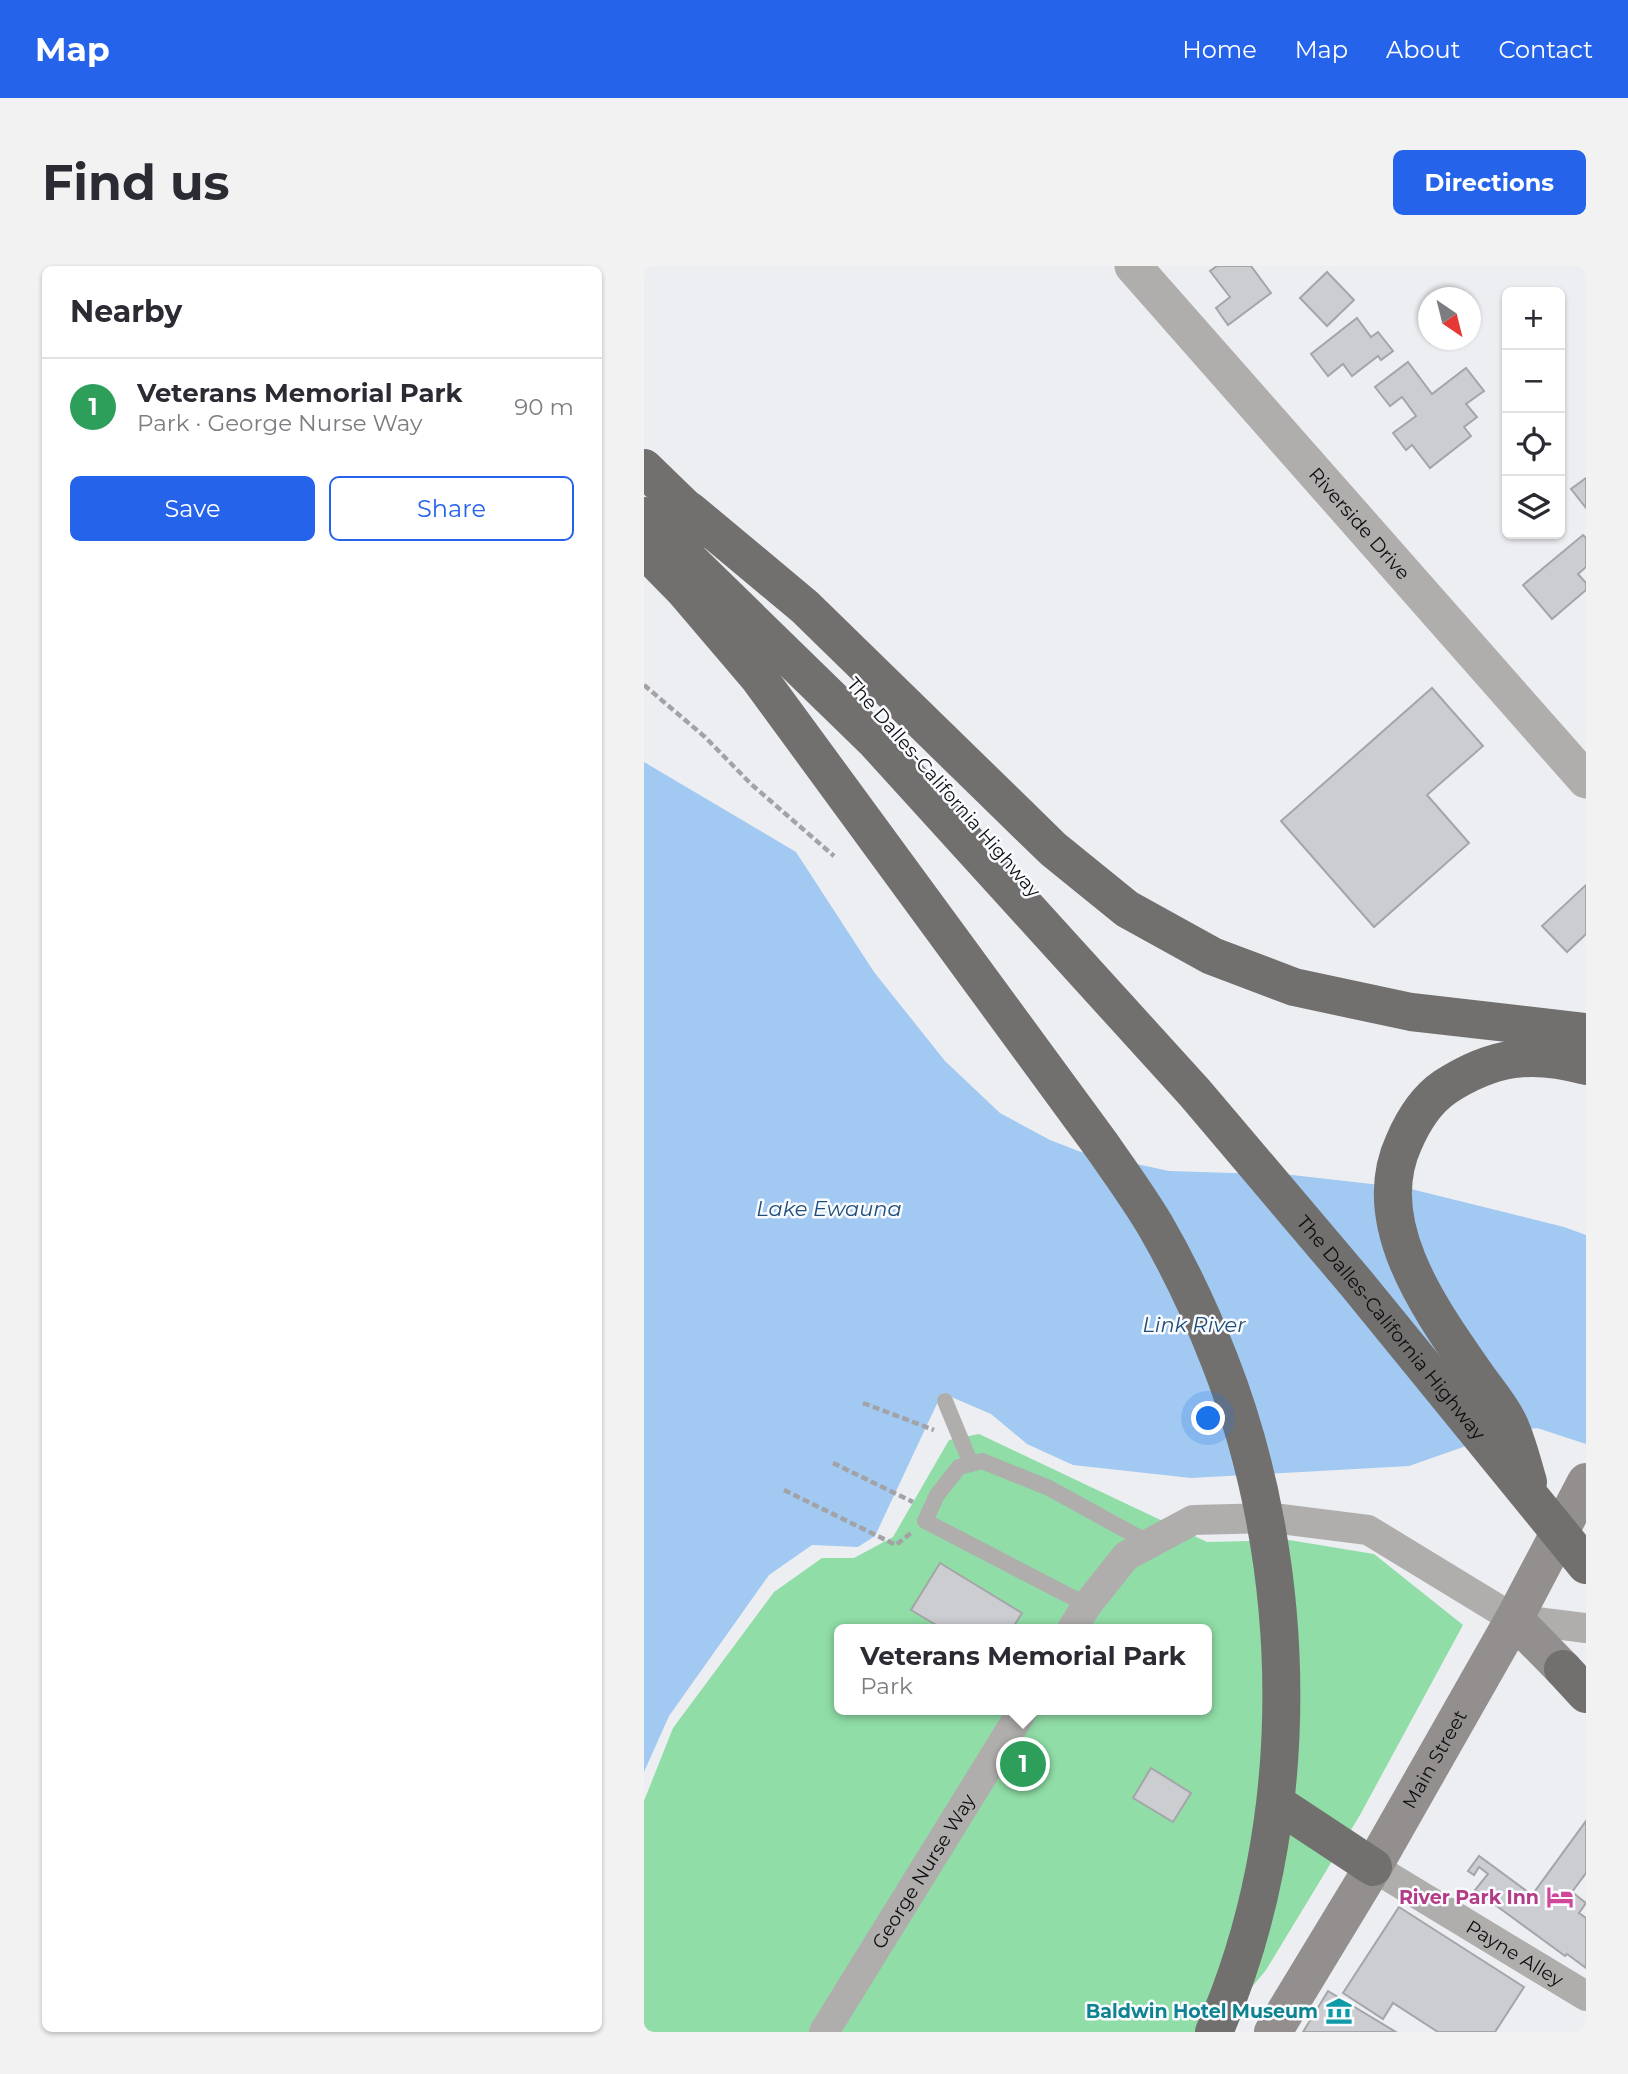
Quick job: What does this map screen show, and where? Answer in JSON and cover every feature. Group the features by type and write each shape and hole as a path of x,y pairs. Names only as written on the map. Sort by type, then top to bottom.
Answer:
{"highway":[{"name":"The Dalles-California Highway","path":"644,468 690,511 891,720 1088,954 1195,1093"},
{"path":"690,511 805,607 1053,849 1127,909 1212,956 1294,987 1411,1012 1586,1032"},
{"name":"The Dalles-California Highway","path":"644,516 876,742 1195,1093 1356,1283 1586,1565"},
{"path":"644,549 684,590 759,678 1013,1021 1102,1146 1154,1224 1189,1290 1219,1359 1244,1429 1270,1546 1277,1619 1281,1717 1276,1803 1267,1861 1251,1930 1229,1998 1214,2032"},
{"path":"1536,1504 1508,1422 1445,1329 1415,1279 1400,1238 1392,1191 1397,1158 1413,1121 1442,1089 1470,1072 1501,1060 1534,1057 1586,1066"},
{"path":"1276,1803 1373,1867"}],"main road":[{"name":"Main Street","path":"1273,2032 1373,1867 1514,1619 1585,1484"},
{"path":"1514,1619 1578,1681"}],"street":[{"name":"Riverside Drive","path":"1133,266 1586,780"},
{"path":"1079,1617 1126,1556 1193,1520 1273,1518 1368,1530 1514,1619 1586,1628"},
{"name":"George Nurse Way","path":"824,2032 1020,1715"},
{"name":"Payne Alley","path":"1373,1867 1586,1996"}],"lane":[{"path":"945,1401 971,1464"},
{"path":"1079,1617 927,1516 937,1495 959,1467 982,1461 1049,1488 1149,1543"}],"path":[{"path":"644,684 705,737 751,784 834,856"},
{"path":"863,1404 932,1430"},
{"path":"785,1490 896,1545 927,1516 833,1463"}],"green space":[{"path":"979,1434 1207,1542 1289,1540 1374,1554 1463,1625 1360,1815 1266,1970 1215,2032 644,2032 644,1801 673,1728 774,1592 822,1558 854,1558 893,1537 949,1440"}],"water":[{"path":"644,762 796,852 874,972 945,1061 1000,1113 1050,1140 1081,1152 1169,1171 1292,1175 1407,1188 1564,1227 1586,1235 1586,1444 1537,1428 1506,1432 1409,1466 1191,1478 1073,1465 1027,1444 991,1414 942,1393 875,1536 858,1547 812,1545 769,1575 669,1716 644,1772"}],"building":[{"path":"1217,266 1251,266 1271,293 1228,325 1216,308 1230,297 1210,271"},
{"path":"1327,272 1354,300 1327,326 1300,298"},
{"path":"1357,318 1371,337 1378,332 1393,351 1381,360 1378,356 1352,376 1343,364 1328,376 1311,354"},
{"path":"1408,362 1432,394 1466,368 1484,391 1466,404 1477,417 1464,427 1471,436 1430,468 1412,445 1406,450 1393,433 1416,416 1402,397 1390,406 1375,387"},
{"path":"1586,478 1586,508 1571,489"},
{"path":"1583,535 1586,538 1586,567 1578,574 1586,583 1586,590 1552,619 1523,585"},
{"path":"1432,688 1483,746 1427,795 1469,843 1374,927 1281,821"},
{"path":"1586,885 1586,934 1567,952 1542,926"},
{"path":"940,1563 1022,1613 1015,1624 935,1624 911,1610"},
{"path":"1151,1768 1191,1793 1173,1822 1133,1798"},
{"path":"1586,1821 1586,1873 1572,1892 1586,1903 1579,1913 1586,1918 1586,1968 1567,1954 1565,1956 1475,1890 1488,1874 1479,1867 1474,1875 1468,1871 1479,1856 1532,1895"},
{"path":"1399,1907 1524,1987 1495,2032 1438,2032 1393,2003 1383,2019 1343,1993"},
{"name":"Baldwin Hotel Museum","path":"1328,1991 1396,2032 1303,2032"}],"place":[{"name":"Veterans Memorial Park","path":"1023,1764"},
{"name":"River Park Inn","path":"1560,1897"},
{"name":"Baldwin Hotel Museum","path":"1339,2011"}],"water label":[{"name":"Lake Ewauna","path":"829,1209"},
{"name":"Link River","path":"1194,1325"}]}
